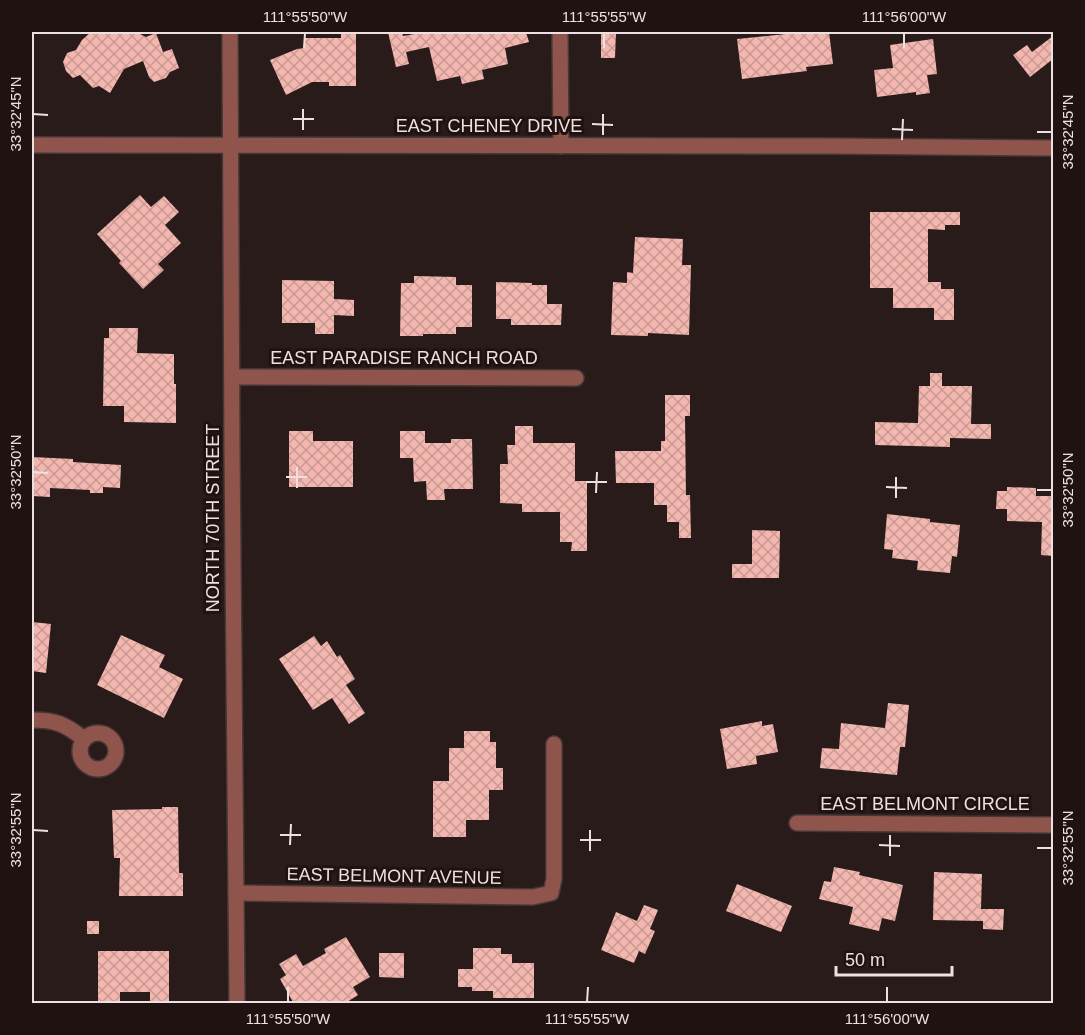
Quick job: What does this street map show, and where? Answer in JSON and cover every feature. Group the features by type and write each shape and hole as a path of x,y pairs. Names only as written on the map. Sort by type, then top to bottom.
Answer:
{"street":[{"name":"NORTH 70TH STREET","path":"230,32 237,1004"},
{"path":"560,32 561,146"},
{"name":"EAST CHENEY DRIVE","path":"32,145 1053,148"},
{"name":"EAST PARADISE RANCH ROAD","path":"232,377 576,378"},
{"path":"32,720 58,722 84,739"},
{"name":"EAST BELMONT AVENUE","path":"236,893 533,897 551,893 554,879 554,744"},
{"name":"EAST BELMONT CIRCLE","path":"797,823 1053,825"}],"building":[{"path":"91,32 136,32 146,37 156,33 163,52 172,49 179,68 170,72 166,78 154,82 149,77 143,61 124,69 110,93 99,86 93,88 80,75 73,78 66,71 63,62 67,53 76,50"},
{"path":"341,32 356,32 356,86 329,86 329,82 312,82 286,95 270,60 304,48 304,38 341,38"},
{"path":"388,32 402,32 403,36 426,32 526,32 529,42 505,48 508,64 482,70 484,79 462,84 460,76 437,81 429,47 406,52 409,64 396,67"},
{"path":"601,32 616,32 615,58 601,58"},
{"path":"805,32 829,32 833,64 806,67 807,71 742,79 737,39"},
{"path":"1053,36 1053,59 1030,77 1013,55 1027,45 1032,52"},
{"path":"933,39 937,74 927,75 930,93 916,95 916,92 877,97 874,70 893,68 890,45"},
{"path":"140,195 151,207 164,196 179,212 165,225 181,243 158,264 164,270 143,289 97,234"},
{"path":"870,212 960,212 960,225 945,225 945,230 928,229 928,282 941,282 941,289 954,289 954,320 934,320 934,308 893,308 893,288 870,288"},
{"path":"635,237 683,239 682,265 691,265 689,335 648,333 648,336 611,335 613,282 627,283 627,272 633,273"},
{"path":"414,276 456,277 456,285 472,285 472,327 456,327 456,334 400,336 401,283 414,283"},
{"path":"282,280 334,281 334,299 354,300 354,316 334,315 334,334 315,334 315,323 282,323"},
{"path":"496,282 547,285 547,304 562,304 561,325 511,325 511,319 496,319"},
{"path":"109,328 138,328 137,353 174,354 176,423 124,422 124,406 103,406 104,338 109,338"},
{"path":"930,373 942,373 942,386 972,386 971,424 991,424 991,439 950,438 950,447 875,445 875,422 918,423 919,386 930,386"},
{"path":"665,395 690,395 690,416 685,416 686,495 690,495 691,538 679,538 679,522 667,522 667,505 654,505 654,483 616,483 615,451 661,451 661,441 665,441"},
{"path":"515,426 533,426 533,443 575,443 575,481 587,481 587,551 571,551 572,542 560,542 560,512 522,512 522,504 500,503 500,464 508,464 507,445 515,445"},
{"path":"289,431 313,431 313,441 353,441 353,487 289,487"},
{"path":"400,431 425,431 425,443 451,443 451,439 472,439 473,489 444,489 445,500 427,500 426,481 414,482 413,458 400,458"},
{"path":"32,457 121,465 120,488 103,487 103,493 90,493 90,490 50,488 50,497 32,496"},
{"path":"1007,487 1036,488 1036,496 1053,496 1053,556 1041,555 1042,522 1007,521 1007,509 996,509 997,491 1007,491"},
{"path":"887,514 960,525 957,557 952,556 950,573 917,570 918,561 892,558 893,550 884,549"},
{"path":"752,530 780,531 779,578 732,578 732,564 752,564"},
{"path":"32,622 51,624 46,673 32,671"},
{"path":"121,635 165,655 159,667 183,679 164,718 97,685"},
{"path":"314,636 321,646 327,641 337,657 340,655 355,679 346,685 365,713 349,724 332,698 313,710 279,659"},
{"path":"888,703 909,705 905,747 900,747 897,775 820,768 822,748 839,749 841,723 885,728"},
{"path":"762,721 762,726 773,724 778,752 756,756 757,764 727,769 720,729"},
{"path":"464,731 490,731 490,742 496,742 496,768 503,768 503,790 489,790 489,820 466,820 466,837 433,837 433,781 449,781 449,748 464,748"},
{"path":"162,807 178,807 179,873 183,873 183,896 119,896 120,858 114,858 112,810 162,809"},
{"path":"834,867 903,885 895,921 882,918 879,931 849,924 853,907 819,899 824,881 831,882"},
{"path":"934,872 982,874 981,909 1004,909 1003,930 983,929 983,921 933,920"},
{"path":"737,884 792,906 781,932 726,911"},
{"path":"644,905 658,910 650,929 655,931 645,954 639,951 634,963 601,950 616,912 637,921"},
{"path":"87,921 99,921 99,934 87,934"},
{"path":"346,937 370,977 353,987 358,995 344,1004 294,1004 280,979 286,975 279,964 296,954 303,966 326,953 324,949"},
{"path":"473,948 501,948 501,954 512,954 512,963 534,963 534,998 493,998 493,991 472,991 472,987 458,987 458,969 473,969"},
{"path":"98,951 169,951 169,1004 150,1004 150,992 120,992 120,1004 98,1004"},
{"path":"379,953 404,953 404,978 379,977"}]}
